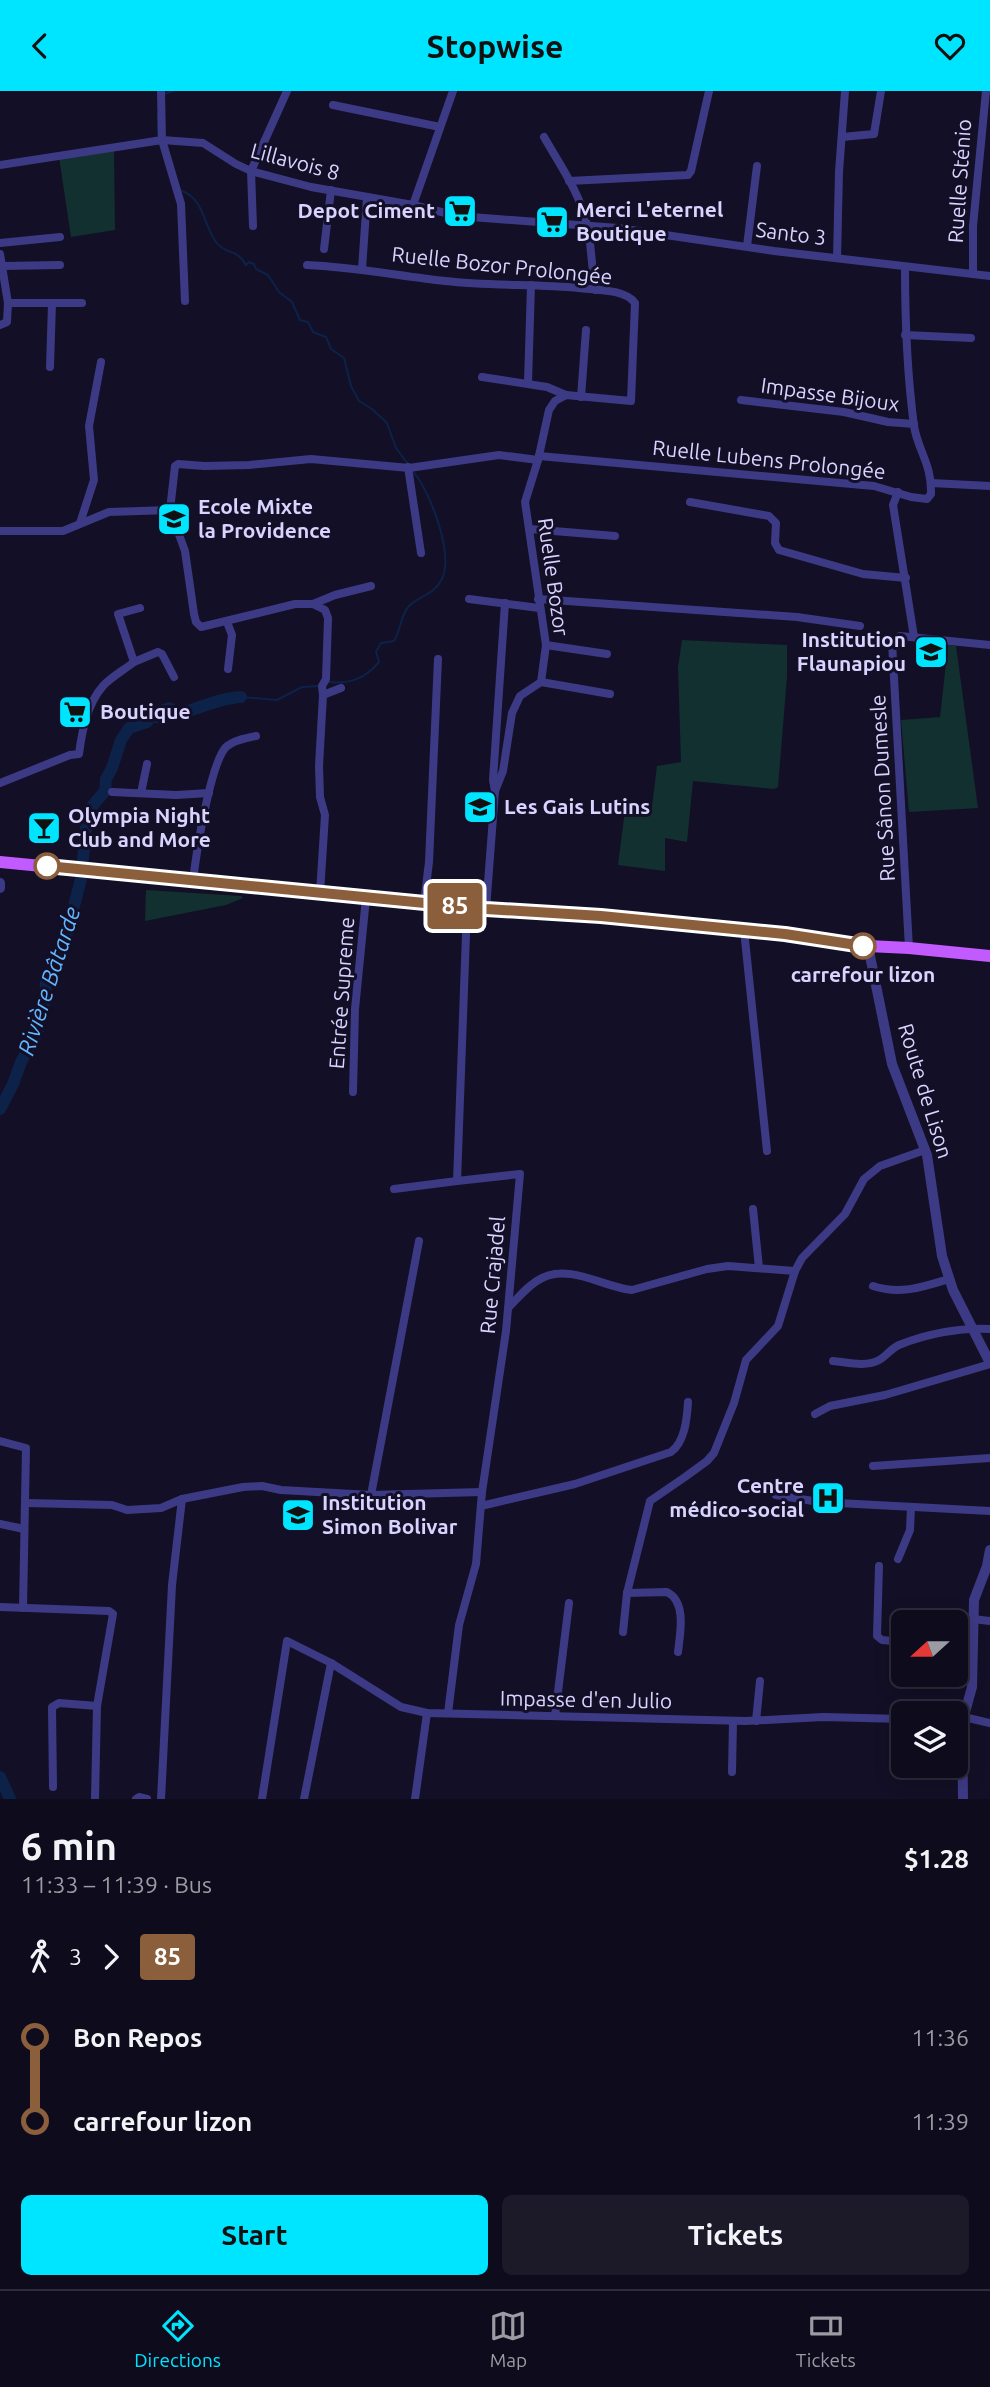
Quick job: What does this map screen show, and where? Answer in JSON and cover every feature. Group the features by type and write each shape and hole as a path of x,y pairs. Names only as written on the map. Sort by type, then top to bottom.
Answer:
{"main road":[{"path":"0,862 486,909 601,916 868,946 990,956"}],"street":[{"path":"161,91 162,140 181,204 185,301"},
{"path":"253,226 251,171 287,91"},
{"path":"413,205 453,91"},
{"path":"569,181 688,175 709,91"},
{"path":"837,258 845,91"},
{"path":"842,137 874,134 881,91"},
{"name":"Ruelle Sténio","path":"972,273 973,226 986,91"},
{"path":"333,105 440,127"},
{"path":"544,137 569,181 587,226 596,290"},
{"name":"Lillavois 8","path":"0,165 162,140 207,145 236,165 251,171 331,190 482,219 587,226"},
{"path":"747,246 757,166"},
{"path":"324,249 331,190"},
{"path":"362,269 367,197"},
{"name":"Santo 3","path":"587,226 990,276"},
{"path":"0,243 60,237"},
{"path":"0,254 8,303 7,322 0,325"},
{"path":"2,270 60,265"},
{"name":"Ruelle Bozor Prolongée","path":"307,265 362,269 444,281 596,290 627,296 635,303 631,401 581,397"},
{"path":"905,267 905,335 914,424 929,467 931,483 990,486"},
{"path":"528,383 531,285"},
{"path":"8,303 82,303"},
{"path":"50,367 52,303"},
{"path":"482,377 528,383 565,395 581,397 586,330"},
{"path":"905,335 971,338"},
{"path":"80,523 94,480 89,426 101,362"},
{"name":"Ruelle Bozor","path":"541,682 546,645 525,502 549,409 565,395"},
{"name":"Impasse Bijoux","path":"741,400 844,412 888,422 914,424"},
{"name":"Ruelle Lubens Prolongée","path":"170,510 175,466 178,464 249,465 311,459 408,467 499,455 861,485 927,499 931,494 931,483"},
{"path":"408,467 421,553"},
{"path":"898,492 893,505 914,637 990,645"},
{"path":"690,502 769,516 776,523 775,543 779,550 863,574 906,577"},
{"path":"0,531 64,531 109,512 170,510 186,551 196,622 201,627 295,604 313,604 326,610"},
{"path":"528,529 615,536"},
{"path":"313,604 328,597 371,586"},
{"path":"320,893 325,815 320,797 319,766 322,686 326,679 328,597"},
{"path":"469,599 797,617 860,626"},
{"path":"486,909 505,603"},
{"path":"134,662 118,614 140,608"},
{"path":"227,622 232,635 228,670"},
{"name":"Rue Sânon Dumesle","path":"909,948 891,647 896,638 914,637"},
{"path":"546,645 607,655"},
{"path":"0,783 70,755 79,754 82,730 93,701 103,685 134,662 158,652 162,653 174,677"},
{"path":"424,903 429,862 438,659"},
{"path":"495,791 503,771 512,713 520,696 541,682 610,694"},
{"path":"323,695 341,688"},
{"path":"193,881 209,793 225,748 241,739 256,736"},
{"path":"141,793 147,764"},
{"path":"112,792 176,795 209,793"},
{"name":"Entrée Supreme","path":"353,1092 355,1009 366,898"},
{"path":"394,1189 457,1181 467,907"},
{"path":"744,930 767,1151"},
{"name":"Route de Lison","path":"868,946 892,1064 925,1150 942,1256 949,1279 990,1364"},
{"path":"623,1632 627,1593 650,1501 714,1453 734,1403 746,1360 778,1326 795,1271 802,1258 845,1214 864,1179 873,1169 925,1150"},
{"name":"Rue Crajadel","path":"448,1713 459,1625 476,1564 482,1492 509,1307 520,1174 457,1181"},
{"path":"753,1209 759,1268"},
{"path":"371,1495 419,1241"},
{"path":"509,1307 543,1277 558,1273 573,1274 621,1288 643,1288 707,1269 728,1266 795,1271"},
{"path":"873,1286 903,1291 949,1279"},
{"path":"833,1361 876,1362 898,1346 973,1328 990,1329"},
{"path":"815,1414 830,1406 886,1395 990,1364"},
{"path":"481,1506 575,1484 674,1450 685,1423 688,1402"},
{"path":"0,1441 26,1448 23,1608"},
{"path":"873,1466 990,1458"},
{"path":"26,1503 112,1505 127,1510 161,1508 182,1499 261,1486 281,1490 371,1495 482,1492"},
{"path":"776,1495 820,1502 990,1511"},
{"path":"162,1799 172,1585 182,1499"},
{"path":"898,1559 910,1530 911,1507"},
{"path":"0,1524 24,1529"},
{"path":"967,1701 972,1687 976,1590 987,1566 990,1550"},
{"path":"879,1566 877,1636 882,1640 891,1641"},
{"path":"627,1593 667,1592 673,1595 678,1603 681,1627 678,1652"},
{"path":"555,1716 569,1603"},
{"path":"0,1607 109,1611 113,1614 97,1706 95,1799"},
{"path":"973,1619 990,1621"},
{"name":"Impasse d'en Julio","path":"262,1799 287,1641 331,1663 401,1707 427,1713 733,1721 823,1717 891,1719"},
{"path":"968,1646 973,1647"},
{"path":"304,1799 331,1663"},
{"path":"756,1721 760,1681"},
{"path":"53,1787 52,1707 59,1703 97,1706"},
{"path":"415,1799 427,1713"},
{"path":"732,1772 733,1721"},
{"path":"968,1721 990,1723"},
{"path":"962,1778 963,1799"},
{"path":"136,1799 147,1799"}],"green space":[{"path":"114,150 115,230 71,237 59,157"},
{"path":"682,640 787,645 778,787 774,789 693,781 687,842 665,838 665,871 618,865 625,810 651,814 657,766 681,762 678,667"},
{"path":"948,645 956,646 978,808 909,812 901,720 940,717"},
{"path":"146,890 243,898 226,905 145,921"}],"waterway":[{"path":"163,95 172,91"},
{"path":"158,113 158,135"},
{"path":"182,191 195,200 216,242 223,249 239,256 246,265 249,262 254,264 256,269 268,275 279,292 292,302 300,320 308,322 313,332 326,337 331,349 344,358 351,386 359,401 387,423 396,448 408,464"},
{"path":"328,682 357,679 374,668 379,662 376,652 381,643 394,641 409,606 435,589 442,579 445,568 443,539 433,508 413,471"},
{"path":"241,697 277,700 302,687 320,686"},
{"name":"Rivière Bâtarde","path":"0,1109 37,1033 45,1000 46,980 57,961 67,933 81,879 87,819 93,805 105,791 106,779 121,740 129,728 147,722 150,717 157,717 161,711 169,708 179,714 218,701 241,697"},
{"name":"Rivière Bâtarde","path":"0,1777 10,1799"}],"bus line":[{"name":"85","path":"47,866 366,898 601,916 785,934 863,946"}],"place":[{"name":"Depot Ciment","path":"460,211"},
{"name":"Merci L'eternel Boutique","path":"552,222"},
{"name":"Ecole Mixte la Providence","path":"174,519"},
{"name":"Institution Flaunapiou","path":"931,652"},
{"name":"Boutique","path":"75,712"},
{"name":"Les Gais Lutins","path":"480,807"},
{"name":"Olympia Night Club and More","path":"44,828"},
{"name":"carrefour lizon","path":"863,946"},
{"name":"Centre médico-social","path":"828,1498"},
{"name":"Institution Simon Bolivar","path":"298,1515"}]}
